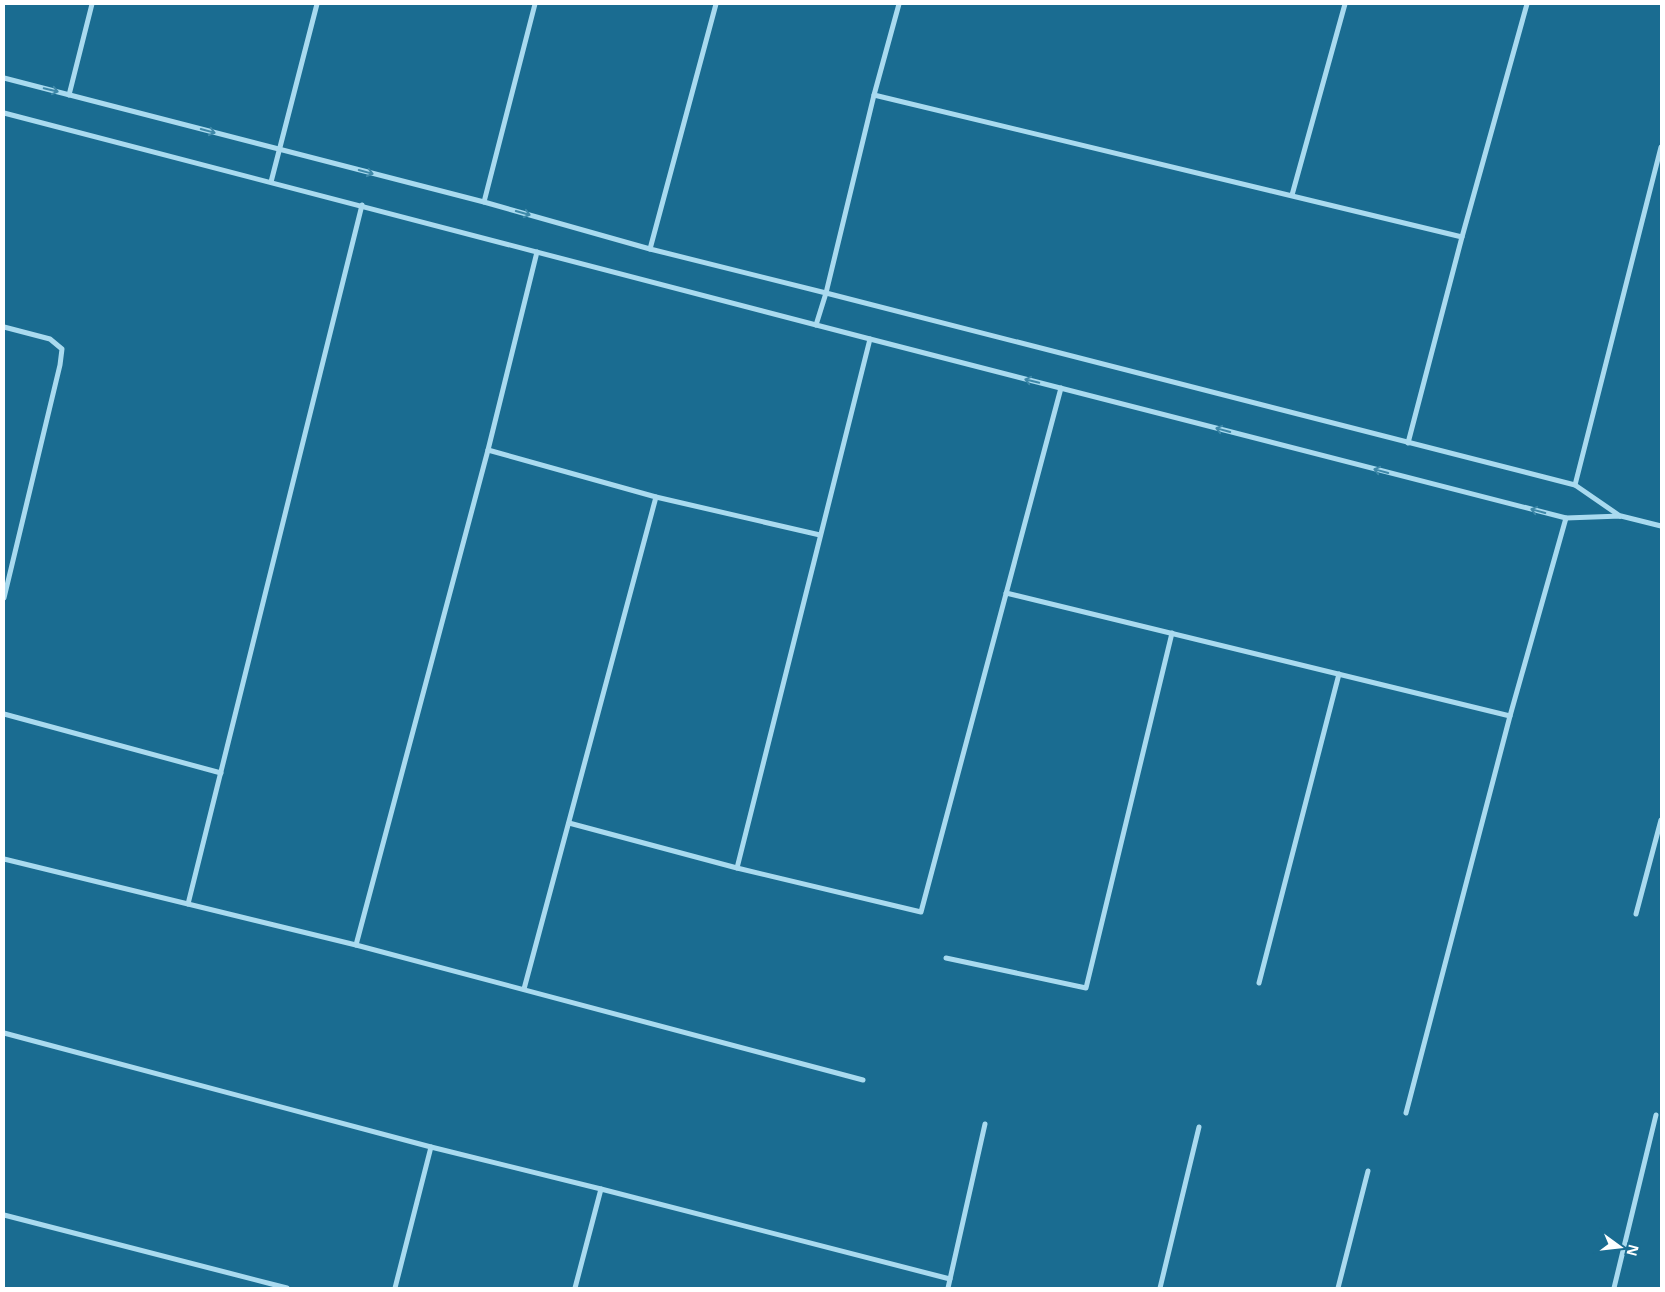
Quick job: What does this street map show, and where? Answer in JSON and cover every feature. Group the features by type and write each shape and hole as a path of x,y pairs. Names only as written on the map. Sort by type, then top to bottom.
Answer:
{"street":[{"path":"69,95 92,4"},
{"path":"271,182 317,4"},
{"path":"484,202 535,4"},
{"path":"650,249 716,4"},
{"path":"816,324 826,293 898,4"},
{"path":"1292,195 1345,4"},
{"path":"1408,443 1526,4"},
{"path":"4,78 484,202 650,249 1575,484 1621,516"},
{"path":"874,95 1462,237"},
{"path":"4,113 1566,518 1621,516 1661,526"},
{"path":"1575,484 1661,147"},
{"path":"188,904 362,205"},
{"path":"356,945 488,450 537,252"},
{"path":"4,327 50,339 62,349 60,365 4,598"},
{"path":"737,868 870,339"},
{"path":"569,823 737,868 921,912 1061,388"},
{"path":"488,450 656,498 820,536"},
{"path":"524,989 656,498"},
{"path":"1406,1113 1510,716 1566,518"},
{"path":"1006,593 1510,716"},
{"path":"946,958 1086,988 1172,633"},
{"path":"1259,983 1339,674"},
{"path":"4,714 221,773"},
{"path":"1636,914 1661,820"},
{"path":"4,859 356,945 863,1080"},
{"path":"4,1033 431,1147 950,1279"},
{"path":"1614,1288 1656,1115"},
{"path":"948,1288 984,1124"},
{"path":"1160,1288 1199,1127"},
{"path":"395,1288 431,1147"},
{"path":"1338,1288 1368,1171"},
{"path":"575,1288 601,1189"},
{"path":"4,1215 287,1288"}]}
